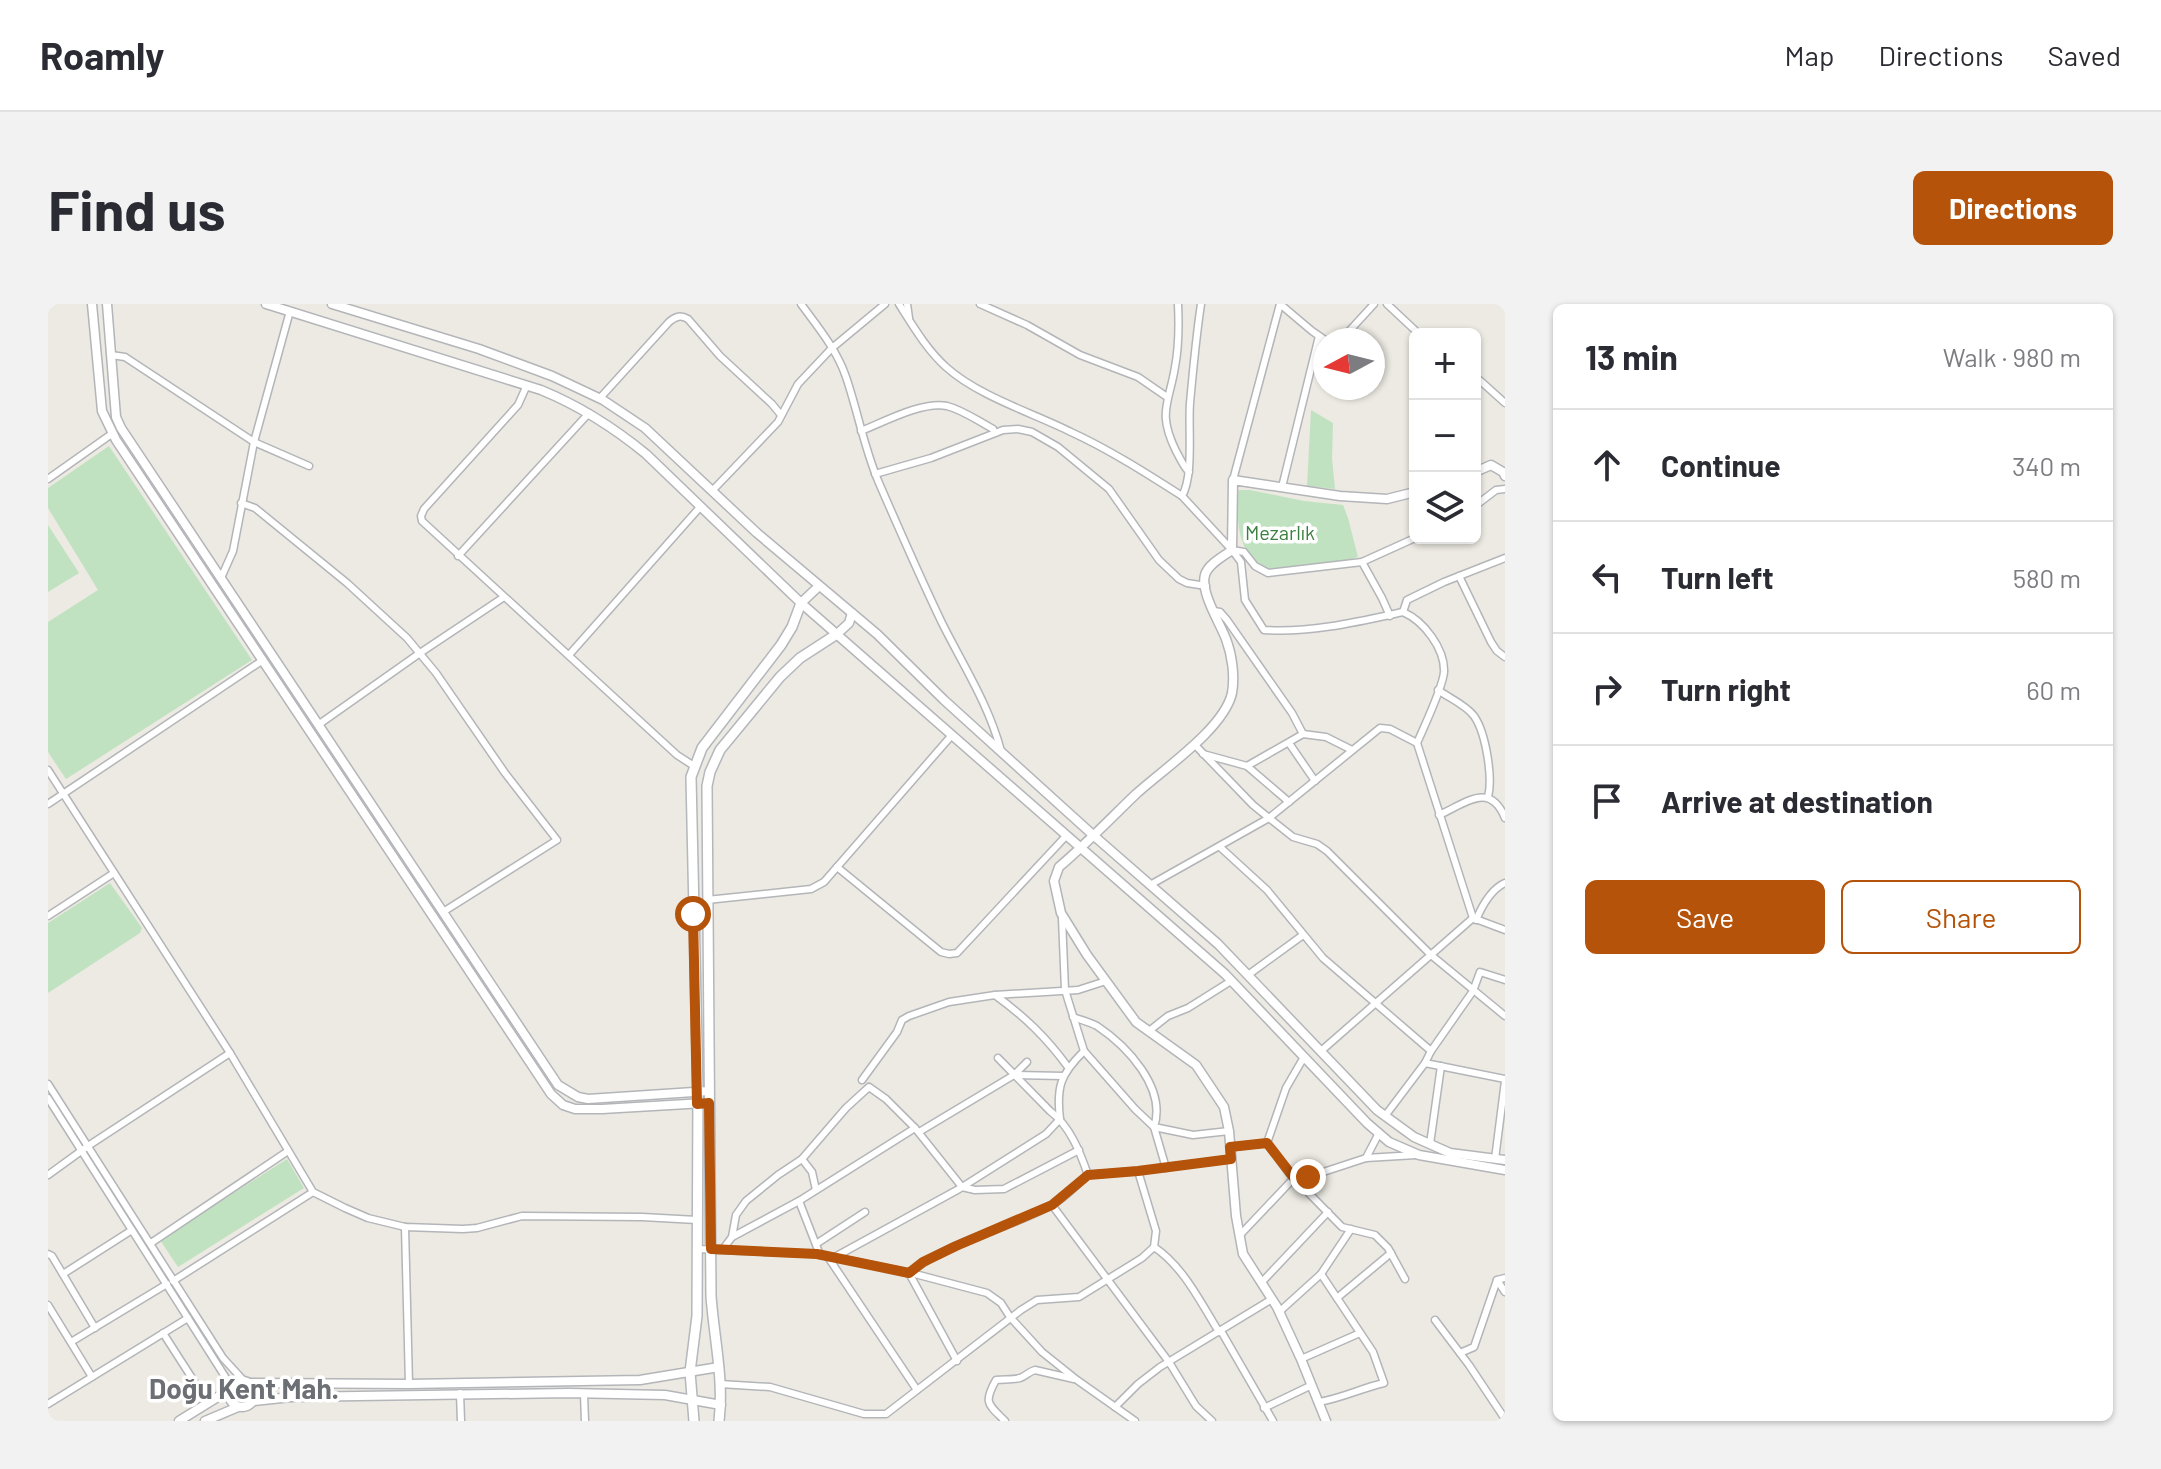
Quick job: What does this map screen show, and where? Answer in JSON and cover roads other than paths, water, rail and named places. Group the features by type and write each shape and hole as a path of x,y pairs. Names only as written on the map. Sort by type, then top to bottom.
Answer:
{"main road":[{"path":"694,1421 690,1372 697,1316 698,1091 691,788 694,766 702,748 781,645 801,603"},
{"path":"719,1421 719,1367 712,1304 707,786 720,750 780,677 800,658 837,634"}],"street":[{"path":"92,304 102,411 113,433 551,1094 563,1105 575,1109 709,1103"},
{"path":"107,304 116,417 121,428 558,1085 588,1099 709,1091"},
{"path":"266,304 527,385 589,413 619,432 646,454 801,603 1231,981 1379,1133 1389,1142 1419,1155"},
{"path":"332,304 479,349 552,376 600,398 645,428 712,491 877,634 944,700 1093,835 1218,944 1385,1116 1414,1137 1450,1153 1500,1160 1505,1080 1425,1063"},
{"path":"801,304 832,348 846,376 875,474 942,622 983,703 1001,751"},
{"path":"712,491 764,438 798,384 832,348 885,304"},
{"path":"899,304 944,365 965,382 1073,432 1141,468 1182,496 1241,562 1245,600 1264,630 1333,626 1403,612"},
{"path":"907,304 910,321"},
{"path":"980,304 1027,325 1080,355 1138,377 1167,397"},
{"path":"1178,304 1178,350 1165,417 1167,430 1189,472"},
{"path":"1182,496 1189,472 1190,405 1201,304"},
{"path":"1229,1131 1193,1135 1154,1127 1084,1051 1065,990 1062,914 1054,881 1059,867 1152,780 1195,745 1225,711 1232,694 1233,667 1205,578 1207,571 1232,550 1233,480 1280,304 1313,331"},
{"path":"1352,328 1374,304"},
{"path":"1387,304 1413,328"},
{"path":"221,578 233,551 254,442 290,311"},
{"path":"600,398 669,322 684,317 781,415"},
{"path":"111,355 125,357 254,442 309,466"},
{"path":"1282,487 1313,372"},
{"path":"1481,381 1505,403"},
{"path":"527,385 518,405 421,513 423,523 677,755 694,766"},
{"path":"861,431 926,406 938,405 958,410 995,433"},
{"path":"458,556 589,413"},
{"path":"875,474 931,458 1008,429 1025,430 1058,447 1109,489 1159,560 1179,579 1206,586"},
{"path":"48,479 113,433"},
{"path":"1481,469 1491,465 1505,476"},
{"path":"1233,480 1340,496 1387,499 1409,494"},
{"path":"1481,501 1496,490 1505,489"},
{"path":"241,503 255,508 393,624 420,653 557,840 443,912"},
{"path":"569,655 701,506"},
{"path":"1232,550 1244,552 1255,566 1268,573 1362,562 1409,541"},
{"path":"1403,612 1407,600 1505,558"},
{"path":"1362,562 1390,616"},
{"path":"1459,576 1491,642 1505,657"},
{"path":"801,603 819,586"},
{"path":"318,725 504,597"},
{"path":"1214,611 1220,612 1227,620 1292,713 1303,734"},
{"path":"1403,612 1424,627 1439,650 1444,670 1417,743 1474,919"},
{"path":"837,634 849,623 852,613"},
{"path":"48,804 263,660"},
{"path":"1438,690 1469,711 1478,722 1490,772 1488,797"},
{"path":"1150,885 1269,818 1380,728 1390,729 1417,743"},
{"path":"1247,766 1303,734 1326,737 1352,750"},
{"path":"707,900 811,889 824,882 952,735"},
{"path":"1289,743 1315,781"},
{"path":"1195,745 1269,818 1293,837 1317,844 1327,851 1431,955 1505,1016"},
{"path":"1203,754 1247,766 1289,802"},
{"path":"48,770 230,1053 313,1192 368,1218 405,1227 477,1228 522,1216 697,1220"},
{"path":"1439,815 1478,798 1488,797 1499,805 1505,818"},
{"path":"837,867 941,952 953,954 1066,836"},
{"path":"1220,847 1267,890 1323,958 1431,1051"},
{"path":"48,916 114,873"},
{"path":"1321,1051 1474,919 1495,889 1505,883"},
{"path":"1062,914 1136,1022 1196,1065 1224,1107 1243,1254 1279,1312 1326,1421"},
{"path":"1474,919 1505,930"},
{"path":"1248,975 1303,935"},
{"path":"1385,1116 1473,991 1480,972 1505,980"},
{"path":"862,1080 897,1032 902,1020 909,1016 949,1002 995,995 1078,990 1106,981"},
{"path":"1149,1031 1168,1016 1188,1008 1231,981"},
{"path":"995,995 1024,1016 1068,1067"},
{"path":"1073,1017 1095,1025 1138,1062 1155,1094 1154,1127 1166,1168"},
{"path":"1060,1119 1058,1103 1063,1076 1084,1051"},
{"path":"48,1175 230,1053"},
{"path":"1267,1143 1286,1088 1304,1057"},
{"path":"998,1058 1060,1119 1079,1150 1088,1175"},
{"path":"723,1249 732,1237 1014,1075 1027,1062"},
{"path":"1430,1144 1441,1066"},
{"path":"1014,1075 1063,1076"},
{"path":"48,1084 151,1243 188,1318 230,1388 231,1402 238,1407"},
{"path":"732,1237 736,1215 746,1201 802,1159 846,1108 869,1087 886,1099 917,1130 962,1187 1004,1189 1079,1150"},
{"path":"48,1098 132,1230 223,1358 256,1393 254,1401"},
{"path":"827,1257 962,1187 1046,1134 1060,1119"},
{"path":"1366,1158 1379,1133"},
{"path":"1230,1147 1267,1143"},
{"path":"1267,1143 1294,1178 1342,1227 1375,1235 1391,1253 1405,1279"},
{"path":"151,1243 288,1151"},
{"path":"1240,1235 1294,1178 1308,1177 1366,1158 1419,1155 1505,1170"},
{"path":"802,1159 812,1172 816,1190"},
{"path":"909,1273 923,1262 956,1246 1052,1205 1088,1175 1231,1159"},
{"path":"1025,1168 1030,1175"},
{"path":"720,1384 770,1387 884,1417 1010,1317 1037,1300 1079,1297 1142,1258 1154,1247 1156,1231 1138,1171"},
{"path":"71,1342 313,1192"},
{"path":"799,1201 816,1244 917,1390"},
{"path":"1052,1205 1169,1362 1196,1406 1212,1421"},
{"path":"816,1244 865,1212"},
{"path":"1261,1283 1328,1212"},
{"path":"405,1227 409,1384"},
{"path":"1279,1312 1321,1274 1351,1229"},
{"path":"63,1274 132,1230"},
{"path":"1154,1247 1166,1254 1192,1289 1273,1421"},
{"path":"697,1249 827,1257 987,1293 1001,1303 1042,1352 1135,1421"},
{"path":"1337,1298 1391,1253"},
{"path":"48,1254 95,1328"},
{"path":"909,1273 957,1361"},
{"path":"1319,1402 1384,1383 1373,1352 1321,1274"},
{"path":"1501,1279 1505,1292"},
{"path":"1460,1353 1474,1347 1501,1279"},
{"path":"1115,1407 1149,1375 1272,1299"},
{"path":"48,1305 92,1377"},
{"path":"48,1404 188,1318"},
{"path":"1435,1320 1505,1419"},
{"path":"163,1333 208,1403"},
{"path":"1301,1359 1360,1333"},
{"path":"179,1421 237,1382 409,1384 640,1380 719,1367"},
{"path":"1005,1421 988,1404 987,1396 996,1380 1018,1379 1029,1371 1043,1370 1077,1380"},
{"path":"1264,1408 1312,1385"},
{"path":"205,1421 238,1407 246,1407 254,1401 291,1397 460,1393 665,1395 721,1405"},
{"path":"460,1393 461,1421"},
{"path":"584,1394 585,1421"},
{"path":"1497,1407 1505,1402"}],"district":[{"name":"Doğu Kent Mah.","path":"244,1389"}],"park label":[{"name":"Mezarlık","path":"1280,533"}]}
